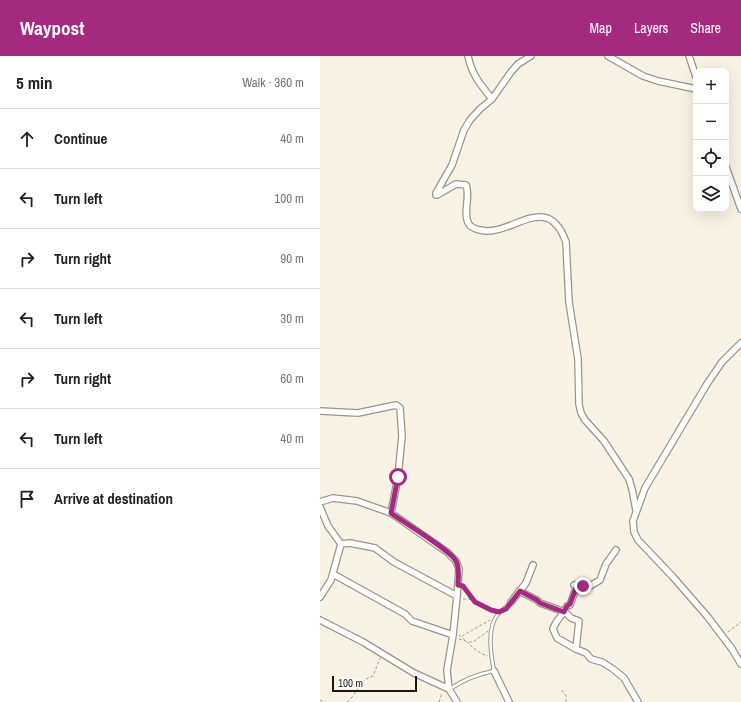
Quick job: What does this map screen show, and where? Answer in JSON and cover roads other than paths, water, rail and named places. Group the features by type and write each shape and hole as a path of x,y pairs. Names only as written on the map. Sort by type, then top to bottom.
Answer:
{"street":[{"path":"468,56 471,69 476,79 492,99"},
{"path":"531,56 518,64 492,99 470,120 464,130 456,156 436,195 456,184 466,185 468,190 467,216 469,224 474,228 484,231 500,229 534,217 545,218 554,222 563,233 566,242 569,302 578,359 579,404 581,413 585,420 604,441 629,479 636,510"},
{"path":"608,56 643,76 658,81 693,87"},
{"path":"690,56 693,68"},
{"path":"729,175 741,209"},
{"path":"741,343 722,362 707,384 645,488 633,521 634,532 638,540 678,582 707,616 741,664"},
{"path":"320,411 358,413 396,405 400,408 401,443 398,477 391,513"},
{"path":"320,502 333,498 357,501 391,513 447,552 456,561 459,569 458,596 447,670 447,688 456,702"},
{"path":"320,507 328,526 341,544"},
{"path":"341,544 350,543 375,548 394,562 458,596"},
{"path":"320,597 331,580 341,544"},
{"path":"616,550 606,564 600,580 590,586 575,586 570,604 558,619 553,629 557,638 576,650 586,653 591,659 602,662 624,678 638,702"},
{"path":"511,602 526,583 533,565"},
{"path":"333,574 405,614 412,620 453,635"},
{"path":"520,591 540,603 564,612 579,621 576,650"},
{"path":"320,620 381,653 414,673 447,688"},
{"path":"494,671 509,702"}],"lane":[{"path":"447,688 484,673 494,671 492,658 492,630 499,612 506,609 511,602"}]}
